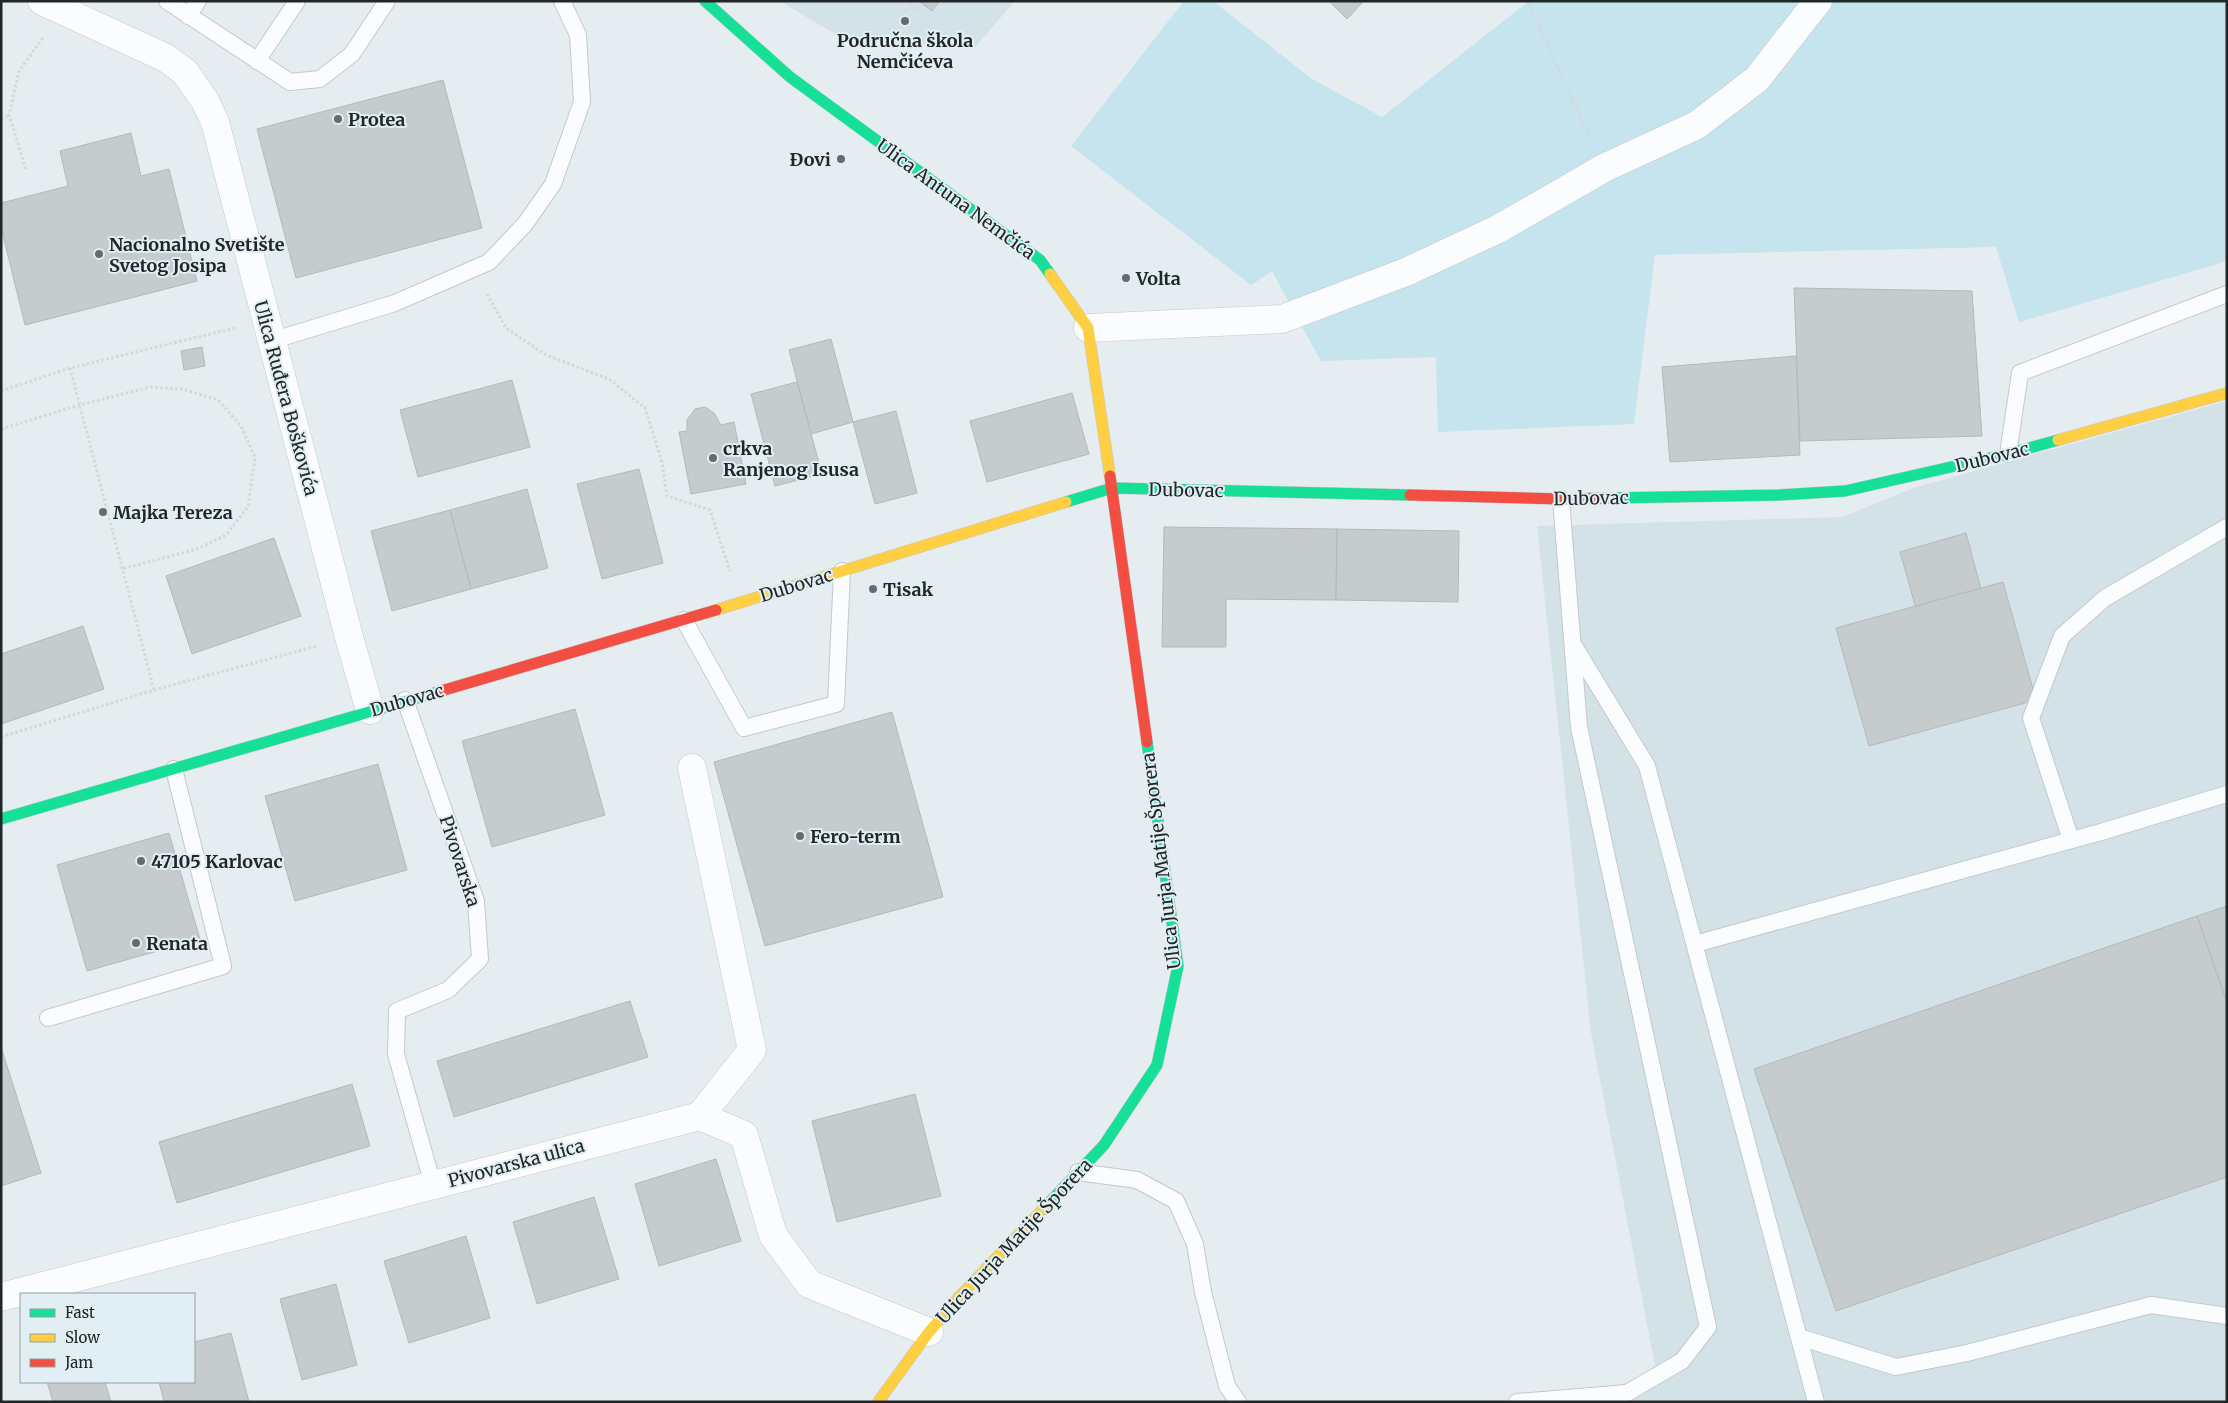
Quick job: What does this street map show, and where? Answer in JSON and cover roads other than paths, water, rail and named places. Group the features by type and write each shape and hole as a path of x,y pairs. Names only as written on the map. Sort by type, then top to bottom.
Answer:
{"main road":[{"name":"Ulica Antuna Nemčića","path":"705,1 790,77 1040,260 1088,328 1112,488"},
{"name":"Dubovac","path":"1,818 684,620 1112,488 1561,499 1779,495 1845,491 2008,454 2227,393"},
{"name":"Ulica Jurja Matije Šporera","path":"878,1402 929,1332 966,1289 1104,1145 1157,1065 1178,966 1112,488"}],"street":[{"name":"Ulica Ruđera Boškovića","path":"42,1 166,58 186,72 205,101 215,122 268,331 349,638 370,710"},
{"path":"1088,328 1282,319 1406,272 1498,229 1604,168 1697,124 1757,80 1818,1"},
{"path":"692,768 752,1050 700,1116 744,1135 773,1235 809,1284 929,1332"},
{"name":"Pivovarska ulica","path":"1,1297 700,1116"}],"lane":[{"path":"167,1 290,82 320,78 352,54 387,1"},
{"path":"188,16 198,1"},
{"path":"257,61 297,1"},
{"path":"268,331 395,304 489,262 525,224 553,184 582,102 578,35 562,1"},
{"path":"2008,454 2020,372 2227,294"},
{"path":"1517,1402 1627,1393 1682,1361 1708,1327 1579,727 1561,499"},
{"path":"2071,840 2031,718 2062,636 2105,598 2227,527"},
{"path":"684,620 744,728 836,704 842,571"},
{"path":"1572,644 1647,766 1816,1402"},
{"name":"Pivovarska","path":"405,700 476,901 480,958 448,990 397,1011 396,1054 433,1185"},
{"path":"48,1018 223,966 174,769"},
{"path":"1695,944 2071,840 2227,794"},
{"path":"1078,1172 1137,1180 1176,1201 1195,1244 1203,1292 1227,1386 1238,1402"},
{"path":"1799,1337 1896,1366 1967,1353 2151,1305 2227,1316"}],"place":[{"name":"Područna škola Nemčićeva","path":"905,21"},
{"name":"Protea","path":"338,119"},
{"name":"Đovi","path":"841,159"},
{"name":"Nacionalno Svetište Svetog Josipa","path":"99,254"},
{"name":"Volta","path":"1126,278"},
{"name":"crkva Ranjenog Isusa","path":"713,458"},
{"name":"Majka Tereza","path":"103,512"},
{"name":"Tisak","path":"873,589"},
{"name":"Fero-term","path":"800,836"},
{"name":"47105 Karlovac","path":"141,861"},
{"name":"Renata","path":"136,943"}]}
